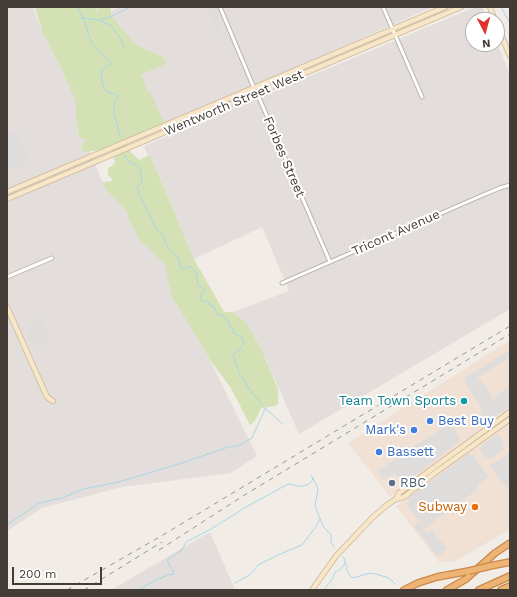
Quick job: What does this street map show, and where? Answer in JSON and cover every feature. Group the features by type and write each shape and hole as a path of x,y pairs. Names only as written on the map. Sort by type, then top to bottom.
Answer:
{"highway":[{"path":"447,590 466,578 495,554 510,544"},
{"path":"404,590 418,583 437,577 510,562"},
{"path":"479,590 510,576"},
{"path":"501,590 510,586"}],"main road":[{"name":"Wentworth Street West","path":"7,192 445,7"},
{"name":"Wentworth Street West","path":"7,199 461,7"},
{"path":"505,44 510,56"},
{"path":"7,307 47,397 52,401"},
{"path":"396,499 399,493 510,412"},
{"path":"312,590 336,556 364,526 387,505 396,499 404,498 432,475 510,419"}],"street":[{"name":"Forbes Street","path":"222,7 254,87 330,262"},
{"path":"383,7 422,97"},
{"name":"Tricont Avenue","path":"282,283 483,195 510,185"},
{"path":"7,277 52,258"}],"shaded area":[{"path":"7,7 33,7 43,34 58,62 76,102 76,120 79,138 84,138 105,188 126,211 139,240 164,261 173,299 210,360 257,456 231,473 122,487 42,508 7,531"},
{"path":"121,7 433,7 165,125 141,75 166,64 164,57 134,43 111,15 111,11"},
{"path":"205,7 214,7 223,28 220,30 223,37 219,38"},
{"path":"475,7 482,7 484,12 465,12 465,52 501,52 510,75 510,309 299,434 262,350 247,324 233,312 289,291 262,227 194,259 153,161 148,156 144,146"},
{"path":"17,130 30,162 7,172 7,134"},
{"path":"40,317 50,341 34,347 24,324"},
{"path":"510,340 510,410 480,430 454,452 423,472 407,486 390,497 348,443"},
{"path":"510,350 510,357 477,378 478,380 480,379 492,396 492,399 496,399 495,397 510,386 510,406 491,420 489,418 486,420 480,411 482,408 467,386 468,385 464,378"},
{"path":"510,421 510,529 454,562 439,562 396,506"},
{"path":"452,425 460,439 458,440 459,442 408,481 406,478 401,480 395,472 397,470 394,472 395,474 383,479 377,471 396,459 396,457 446,426"},
{"path":"498,434 505,445 503,446 504,449 490,459 487,457 485,458 480,450 482,448 481,446"},
{"path":"510,452 510,486 507,488 490,466"},
{"path":"469,453 471,456 473,454 488,477 478,485 478,489 425,528 406,503 409,501 407,499"},
{"path":"419,522 427,533 432,530 447,549 438,557 414,526"},
{"path":"210,532 235,590 111,590"}],"green space":[{"path":"35,7 96,7 98,12 98,7 111,7 111,15 134,43 164,57 166,64 141,75 165,125 126,142 130,151 139,160 148,156 151,157 194,259 224,312 233,312 247,324 262,350 278,389 278,404 275,406 261,408 255,421 250,425 231,388 210,360 173,299 165,265 139,240 126,211 105,188 103,182 113,181 108,174 108,168 115,162 113,153 110,149 84,152 81,148 86,139 79,138 76,120 76,102 58,62 43,34"}],"waterway":[{"path":"78,7 92,43 110,62 110,65 101,70 102,81 106,91 118,96 115,102 114,114 120,138"},
{"path":"98,20 110,17 131,7"},
{"path":"501,7 510,23"},
{"path":"82,18 97,20 111,25 124,47"},
{"path":"124,155 130,163 137,165 140,168 142,183 137,188 157,230 162,234 167,246 179,259 181,268 184,269 190,266 196,273 198,285 205,290 200,297 201,300 209,302 210,306 214,307 218,315 225,317 229,322 230,328 234,329 233,333 242,337 244,342 240,350 233,355 239,373 253,394 266,409 283,424"},
{"path":"7,525 39,503 62,498 83,489 119,482 225,448 240,445 252,438 265,409"},
{"path":"311,475 318,490 315,504 316,508 323,526 331,535 331,542 334,547"},
{"path":"138,590 156,580 174,574 167,560 182,550 186,542 288,484 297,486 307,485 313,478"},
{"path":"235,583 251,574 258,565 302,545 320,519"},
{"path":"324,590 333,578 335,572 341,569 345,563 343,557"},
{"path":"345,563 347,571 353,578 370,573 389,578 395,584"}],"railway":[{"path":"67,590 163,535 510,326"},
{"path":"159,550 243,496 510,334"},
{"path":"84,590 162,542"}],"place":[{"name":"Team Town Sports","path":"464,401"},
{"name":"Best Buy","path":"430,421"},
{"name":"Mark's","path":"414,430"},
{"name":"Bassett","path":"379,452"},
{"name":"RBC","path":"392,483"},
{"name":"Subway","path":"475,507"}]}
